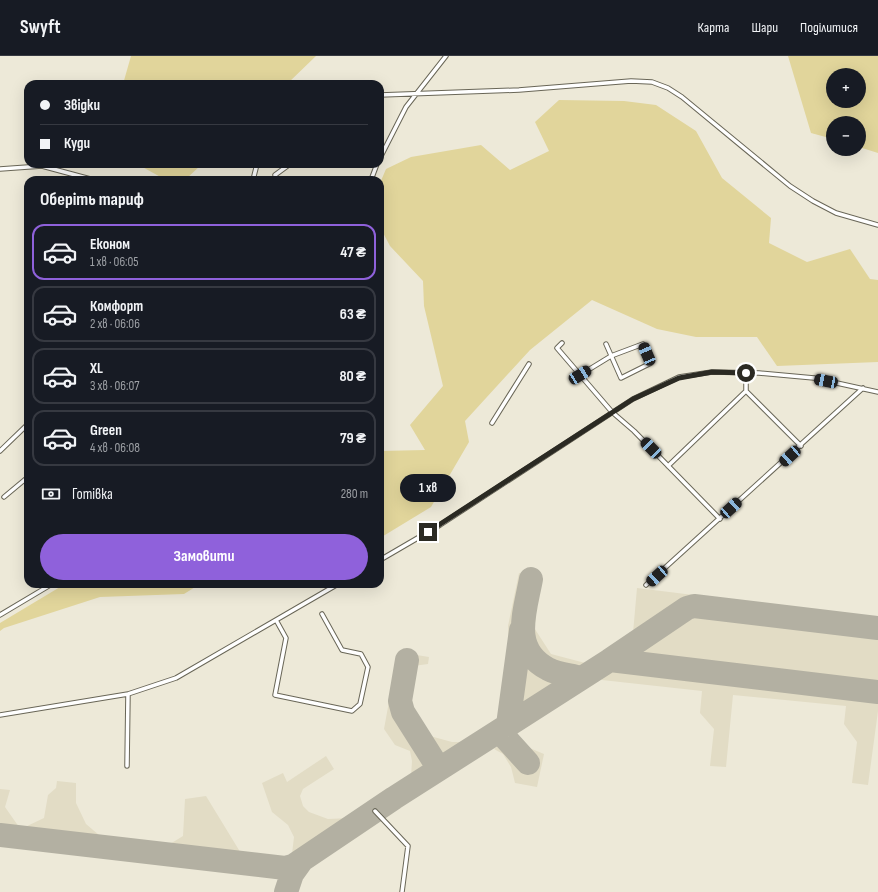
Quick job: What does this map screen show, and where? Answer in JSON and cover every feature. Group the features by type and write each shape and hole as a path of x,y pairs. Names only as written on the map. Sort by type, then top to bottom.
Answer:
{"lane":[{"path":"384,150 406,107 446,56"},
{"path":"384,95 519,90 632,81 652,82 668,88 682,97 790,186 813,202 836,213 878,225"},
{"path":"0,169 24,167"},
{"path":"49,168 79,176"},
{"path":"275,176 285,168"},
{"path":"562,343 557,348 612,412 634,431 720,519"},
{"path":"580,375 611,356 643,344 651,363 621,378 611,356 606,344"},
{"path":"492,423 529,364"},
{"path":"384,558 440,525 633,399 679,378 712,372 746,373 814,378 878,392"},
{"path":"746,373 746,391 801,446"},
{"path":"646,585 801,446 863,388"},
{"path":"668,466 746,391"},
{"path":"0,451 24,428"},
{"path":"4,497 24,480"},
{"path":"0,615 45,588"},
{"path":"0,715 128,694 176,678 331,588"},
{"path":"276,620 286,638 275,695 352,711 360,704 368,668 361,654 342,650 322,614"},
{"path":"127,766 128,694"},
{"path":"375,811 408,846 402,892"}],"shaded area":[{"path":"131,56 316,56 291,80 124,80"},
{"path":"788,56 878,56 878,153 866,149 866,116 826,116 826,137 811,133"},
{"path":"559,100 624,101 656,105 696,131 722,178 771,218 769,243 807,262 850,249 870,279 878,280 878,362 777,366 757,337 696,337 657,329 592,300 530,350 465,421 469,442 431,507 384,536 384,451 425,450 410,425 443,386 424,306 423,281 390,246 384,235 383,176 386,169 411,157 481,145 510,170 549,151 535,122"},
{"path":"144,168 198,168 189,176 159,176"},
{"path":"519,573 537,577 531,623 551,654 589,664 504,716 515,651 509,645 508,626"},
{"path":"58,588 194,588 184,594 100,597 4,628 0,631 0,623"},
{"path":"637,588 878,618 878,711 868,785 852,783 857,742 844,724 846,706 733,695 726,767 710,766 714,729 700,713 702,691 602,680 589,664 633,633"},
{"path":"398,652 429,657 428,664 413,666 407,706 430,736 452,742 466,742 411,777 412,761 410,751 395,745 384,729"},
{"path":"516,733 515,742 544,754 537,787 515,783 511,767 503,754 494,749"},
{"path":"326,756 334,769 303,789 300,796 303,806 309,812 328,819 350,818 292,854 294,837 288,825 272,812 262,783 283,773 287,782"},
{"path":"57,781 76,783 76,803 86,824 99,835 170,844 183,836 185,799 206,796 242,855 0,828 0,789 10,790 5,807 19,827 25,827 44,818 48,795 56,788"}],"taxiway":[{"path":"531,579 523,629 524,640 528,651 536,661 548,669 581,678"},
{"path":"610,660 687,608 694,606 878,628"},
{"path":"508,725 521,630"},
{"path":"407,660 400,701 403,712 439,769"},
{"path":"0,835 285,868 293,866 394,798 610,660 878,692"},
{"path":"499,731 528,763"},
{"path":"286,892 292,874 302,860"}],"route":[{"path":"428,532 633,399 679,378 712,372 746,373"}]}
